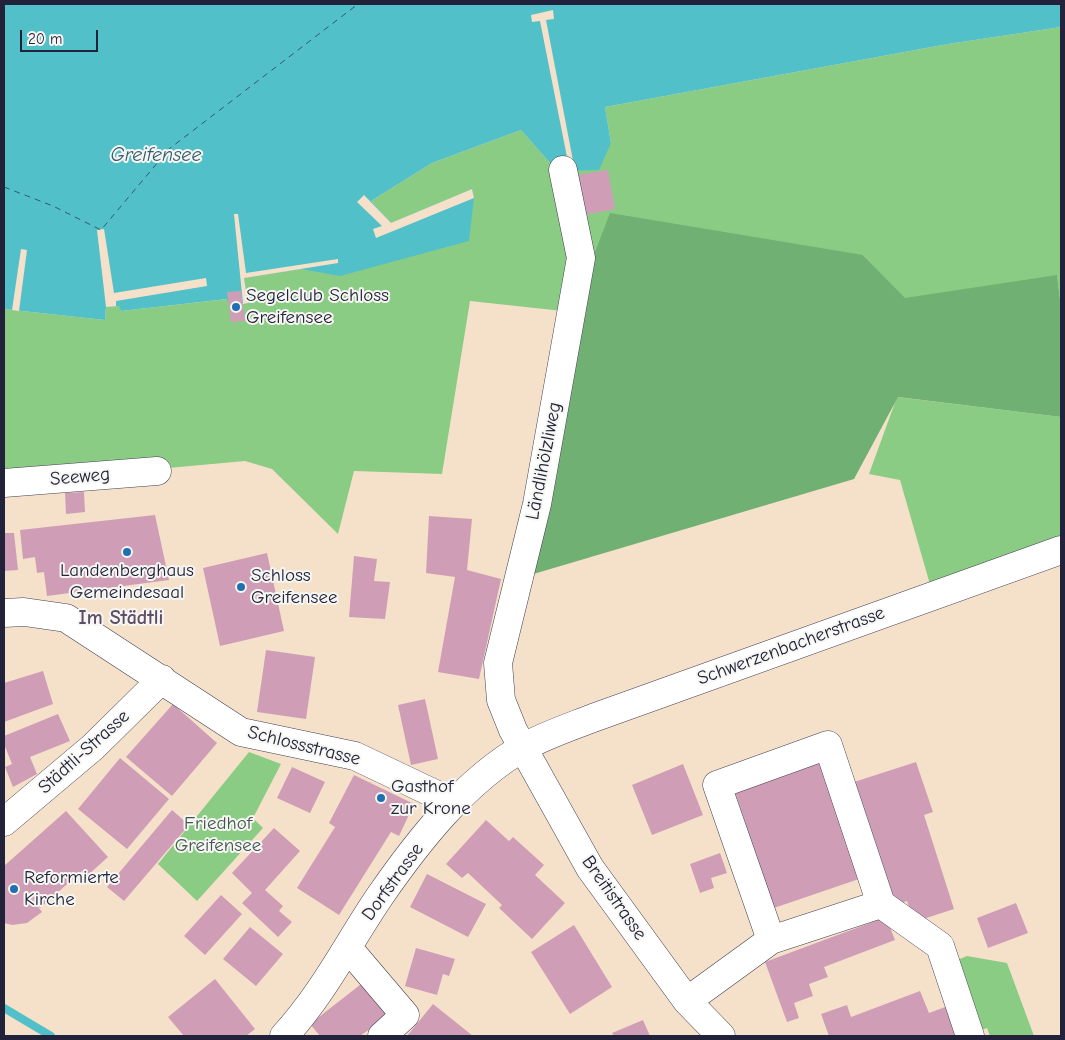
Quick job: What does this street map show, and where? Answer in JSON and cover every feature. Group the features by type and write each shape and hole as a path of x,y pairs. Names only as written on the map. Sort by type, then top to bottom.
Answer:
{"street":[{"name":"Ländlihölzliweg","path":"523,748 513,730 501,700 498,663 536,504 582,258 563,170"},
{"name":"Seeweg","path":"4,483 157,471"},
{"name":"Schwerzenbacherstrasse","path":"523,748 556,732 593,718 1061,550"},
{"path":"4,613 24,612 66,618 162,678"},
{"name":"Schlossstrasse","path":"162,678 241,732 356,756 435,794 449,807"},
{"name":"Städtli-Strasse","path":"4,822 93,747 162,678"},
{"path":"771,940 717,785 828,745 881,904 940,946 970,1036"},
{"name":"Dorfstrasse","path":"294,1033 381,896 449,807 481,776 523,748"},
{"name":"Breitistrasse","path":"523,748 590,868 687,1001 720,1036"},
{"path":"687,1001 771,940 881,904"},
{"path":"348,948 405,1015 382,1036"}],"green space":[{"path":"1061,27 1061,308 1057,276 905,299 863,255 572,312 470,301 442,474 354,471 338,534 272,469 245,461 4,483 4,309 105,320 106,307 120,306 121,311 228,299 229,305 247,303 243,278 301,269 472,190 391,223 371,201 432,163 521,130 557,171 611,143 605,107 948,44"},
{"path":"610,213 863,255 905,298 1057,275 1061,308 1061,417 898,397 854,479 520,578 572,312"},
{"path":"897,397 1061,417 1061,550 933,595 900,480 869,474"},
{"name":"Friedhof Greifensee","path":"249,752 281,764 253,818 263,828 197,901 158,864"},
{"path":"967,956 1007,963 1034,1036 990,1036 987,1028 979,1031 955,961"}],"water":[{"name":"Greifensee","path":"4,4 1061,4 1061,27 948,44 605,107 611,143 599,170 557,171 521,130 432,163 371,201 391,223 472,189 474,198 469,241 340,276 301,269 244,278 248,303 229,305 227,299 121,311 119,306 106,307 105,320 4,309"}],"pier":[{"path":"553,10 554,19 546,20 575,171 571,169 567,157 540,21 532,22 531,15"},
{"path":"472,189 474,198 376,238 373,229 382,226 357,202 364,195 391,223"},
{"path":"234,214 238,214 246,273 338,259 338,263 244,278 248,303 243,304"},
{"path":"104,229 114,293 206,278 207,286 116,301 116,306 106,307 97,230"},
{"path":"21,249 27,250 19,311 12,310"}],"building":[{"path":"608,170 615,209 584,215 577,175"},
{"name":"Segelclub Schloss Greifensee","path":"241,291 245,321 231,322 227,292"},
{"path":"84,492 85,512 66,514 65,493"},
{"path":"155,515 169,580 47,596 44,572 37,573 35,557 23,559 20,530"},
{"path":"429,516 472,519 467,570 501,579 479,679 438,672 455,577 426,573"},
{"path":"4,533 14,533 18,570 4,571"},
{"name":"Schloss Greifensee","path":"267,553 284,631 220,646 203,568"},
{"path":"354,556 377,559 374,581 390,582 385,619 349,617"},
{"path":"266,650 315,657 306,719 257,712"},
{"path":"43,671 53,704 4,722 4,683"},
{"path":"425,699 438,759 411,765 398,705"},
{"path":"173,704 217,743 172,796 126,757"},
{"path":"58,714 70,741 30,757 37,774 13,787 5,767 12,764 4,744 4,736"},
{"path":"120,758 169,799 127,849 78,809"},
{"path":"819,760 859,879 774,908 734,789"},
{"path":"916,762 933,812 924,815 954,909 914,922 907,901 892,906 851,783"},
{"path":"683,764 703,815 652,835 632,785"},
{"path":"292,767 325,782 310,813 277,798"},
{"path":"354,775 414,804 399,836 391,832 339,915 297,888 335,827 329,823"},
{"path":"172,810 189,825 124,901 107,887"},
{"path":"66,811 108,857 87,876 82,871 40,908 28,893 42,912 27,923 12,925 4,923 4,866"},
{"path":"486,820 509,841 513,837 544,865 535,875 565,903 532,939 499,908 502,905 468,873 462,878 446,864"},
{"path":"274,828 300,851 265,890 283,906 279,911 292,922 278,937 242,903 252,893 232,873"},
{"path":"720,853 727,873 711,878 714,888 700,893 690,864"},
{"path":"427,874 486,904 468,937 410,907"},
{"path":"221,895 242,914 205,955 184,936"},
{"path":"1016,903 1028,933 988,948 977,918"},
{"path":"886,917 895,940 824,967 828,977 809,984 813,996 794,1003 799,1018 787,1022 765,962"},
{"path":"574,925 612,987 570,1014 531,952"},
{"path":"250,927 283,954 256,986 223,959"},
{"path":"416,948 455,959 449,976 443,974 437,995 405,986"},
{"path":"215,979 255,1029 246,1036 184,1036 168,1017"},
{"path":"365,981 389,1015 360,1036 320,1036 310,1024"},
{"path":"920,991 929,1013 948,1006 959,1036 829,1036 821,1014 847,1005 851,1017"},
{"path":"433,1004 473,1036 407,1036"},
{"path":"643,1020 650,1036 614,1036 612,1033"}],"waterway":[{"path":"4,1008 51,1036"}],"ferry route":[{"path":"4,187 53,206 101,230 169,149 358,4"}],"place":[{"name":"Segelclub Schloss Greifensee","path":"236,307"},
{"name":"Landenberghaus Gemeindesaal","path":"127,552"},
{"name":"Schloss Greifensee","path":"241,587"},
{"name":"Gasthof zur Krone","path":"381,798"},
{"name":"Reformierte Kirche","path":"14,889"}],"district":[{"name":"Im Städtli","path":"121,618"}]}
